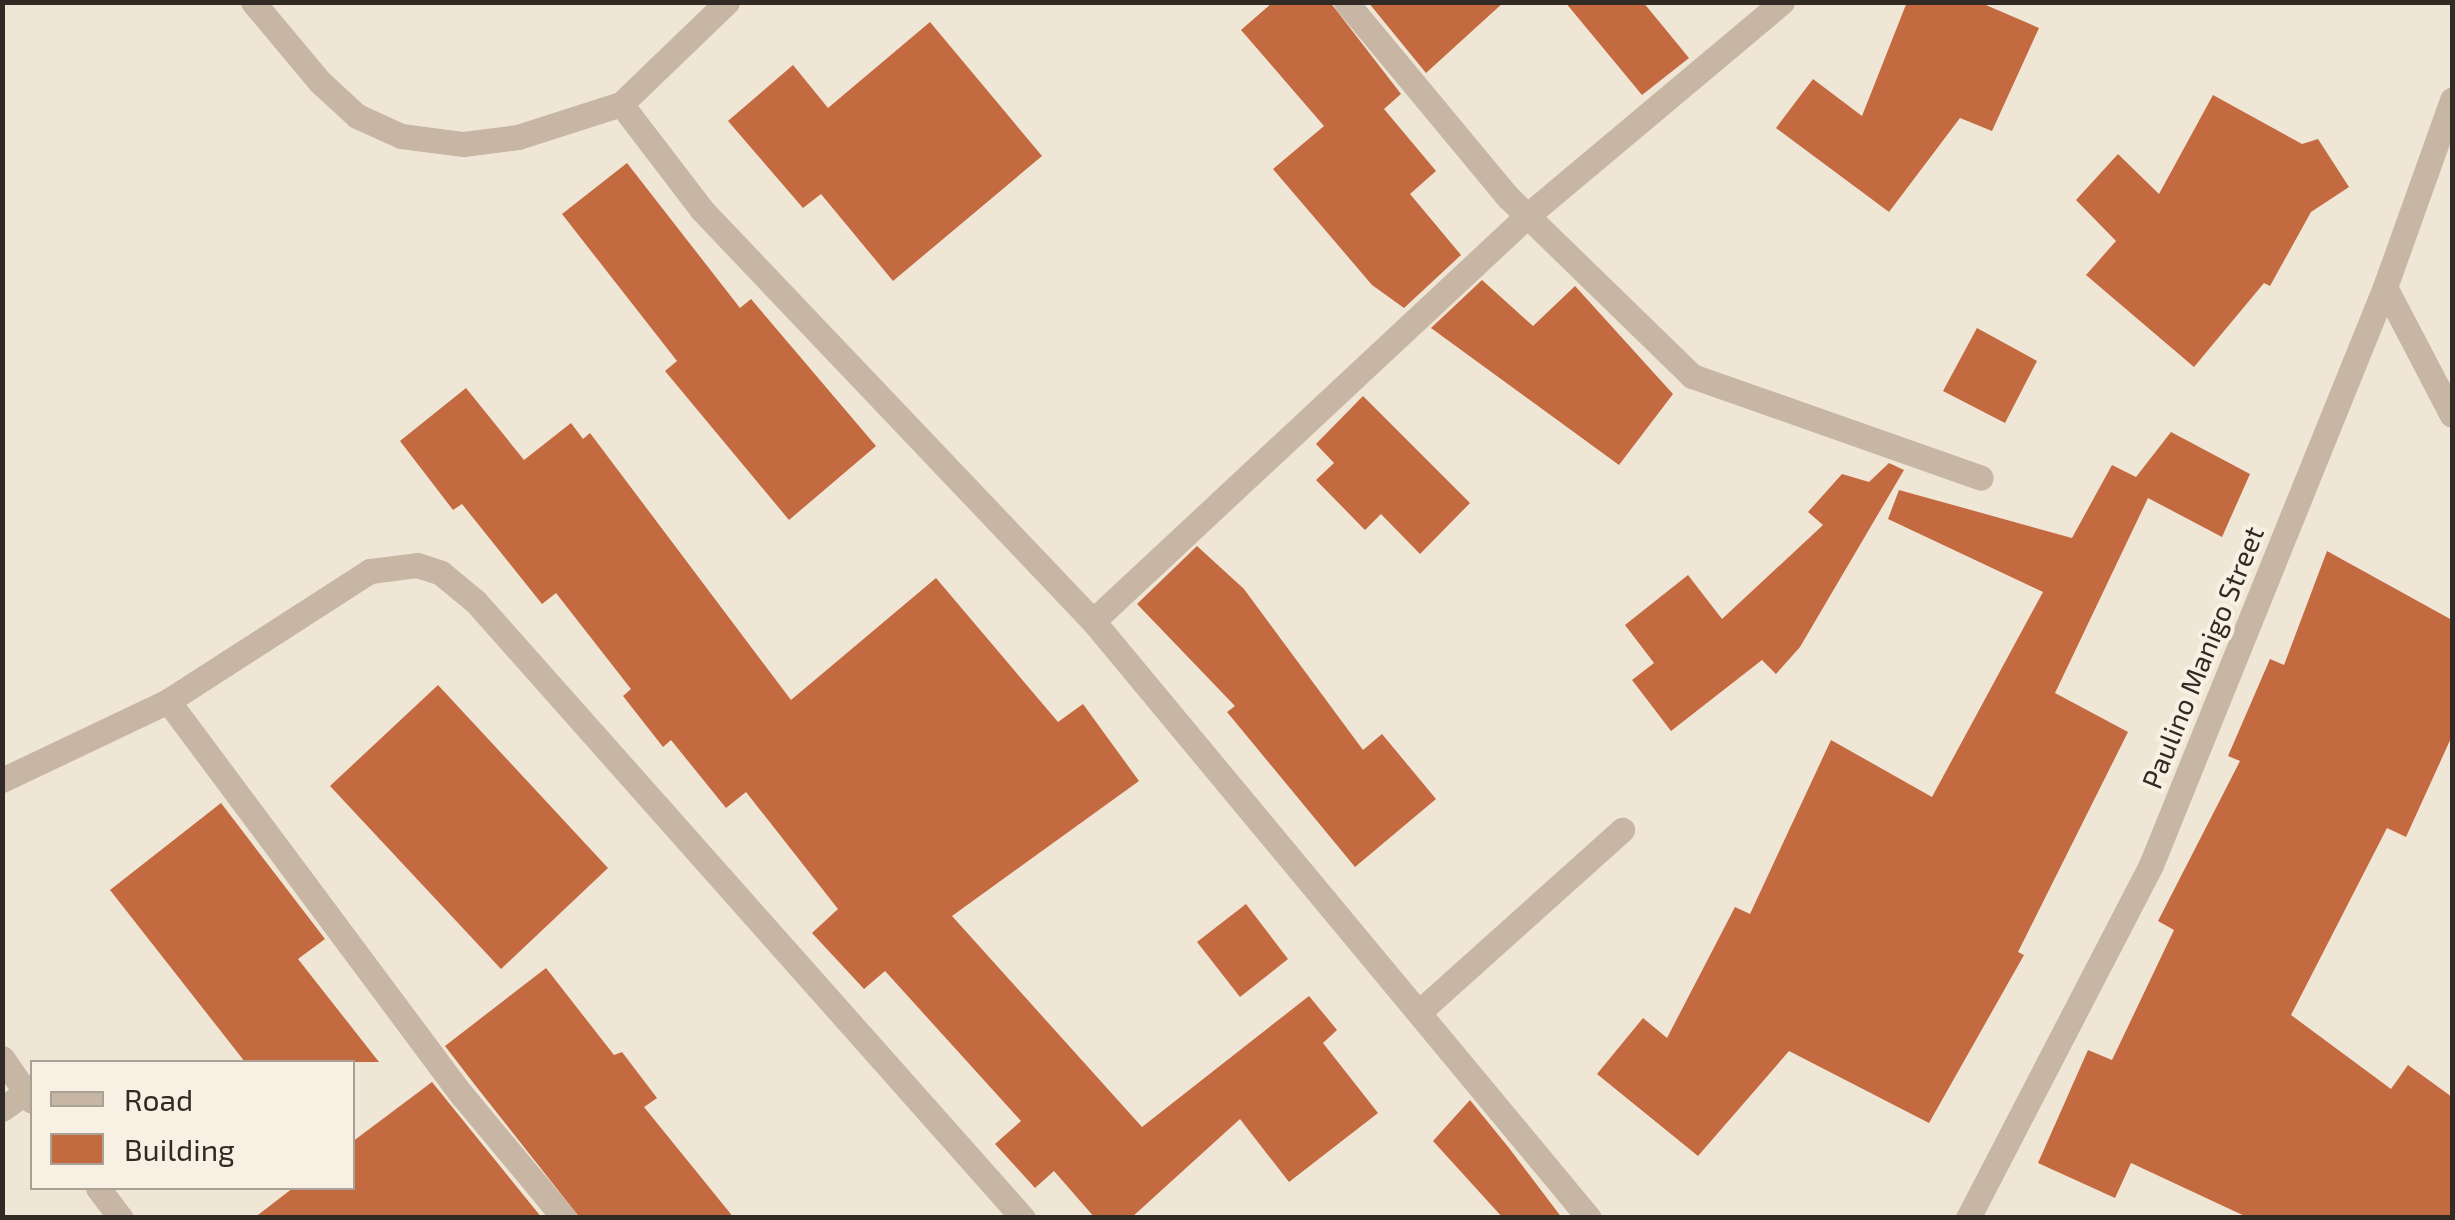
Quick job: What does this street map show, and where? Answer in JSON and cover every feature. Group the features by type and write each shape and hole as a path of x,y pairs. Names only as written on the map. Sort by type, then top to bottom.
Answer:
{"street":[{"path":"254,2 320,82 357,116 400,136 463,144 518,137 621,104 727,2"},
{"path":"1346,2 1528,216 1692,376 1980,478"},
{"path":"1093,621 1528,216 1782,2"},
{"name":"Paulino Manigo Street","path":"1968,1218 2150,865 2384,287 2452,100"},
{"path":"621,104 702,210 1093,621 1588,1218"},
{"path":"2384,287 2452,414"},
{"path":"2,780 168,701 370,571 417,565 442,573 476,602 1023,1218"},
{"path":"168,701 462,1095 564,1218"},
{"path":"1419,1012 1622,830"},
{"path":"2,1058 29,1097 2,1110"},
{"path":"100,1190 121,1218"}],"building":[{"path":"1273,2 1330,2 1401,94 1384,109 1436,171 1410,194 1461,255 1404,308 1372,285 1273,169 1324,126 1241,30"},
{"path":"1368,2 1504,2 1426,73"},
{"path":"1565,2 1643,2 1689,58 1642,95"},
{"path":"1907,2 1979,2 2039,28 1992,131 1960,118 1889,212 1776,128 1813,79 1862,116"},
{"path":"930,22 1042,156 893,281 821,194 803,208 728,121 793,65 828,108"},
{"path":"2213,95 2302,144 2318,139 2349,187 2311,212 2270,286 2264,283 2194,367 2086,275 2116,241 2076,200 2118,154 2159,194"},
{"path":"627,163 740,308 751,299 876,446 789,520 665,371 677,361 562,214"},
{"path":"1482,280 1533,326 1575,286 1673,394 1619,465 1431,328"},
{"path":"1977,328 2037,361 2005,423 1943,391"},
{"path":"466,388 524,460 571,423 583,439 590,433 791,700 936,578 1058,722 1083,704 1139,781 952,916 1142,1127 1309,996 1337,1030 1323,1043 1378,1113 1289,1182 1240,1119 1131,1218 1095,1218 1054,1171 1035,1188 995,1144 1021,1121 885,971 864,989 812,933 838,909 746,792 726,808 671,740 663,747 623,696 631,689 556,593 542,604 462,504 453,510 400,441"},
{"path":"1363,396 1470,503 1420,554 1381,514 1365,530 1316,480 1334,463 1316,444"},
{"path":"2171,432 2250,474 2222,537 2148,498 2055,693 2128,732 2018,952 2024,955 1929,1123 1789,1051 1698,1156 1597,1074 1643,1018 1667,1038 1735,907 1750,914 1831,740 1932,797 2043,592 1888,519 1899,490 2072,538 2112,465 2136,477"},
{"path":"1889,463 1904,470 1800,647 1776,674 1762,660 1671,731 1632,680 1654,663 1625,625 1688,575 1722,619 1823,525 1808,512 1842,474 1869,482"},
{"path":"1197,546 1244,589 1363,750 1382,734 1436,799 1355,867 1227,712 1235,706 1137,604"},
{"path":"2327,551 2452,620 2452,736 2406,837 2387,828 2291,1015 2391,1089 2408,1065 2452,1097 2452,1218 2249,1218 2131,1163 2115,1198 2038,1163 2088,1050 2112,1060 2174,930 2158,921 2240,761 2228,756 2270,659 2284,665"},
{"path":"438,685 608,868 501,969 330,786"},
{"path":"221,803 325,939 298,959 379,1062 243,1060 110,890"},
{"path":"1246,904 1288,959 1240,997 1197,942"},
{"path":"546,968 614,1055 622,1052 657,1098 644,1107 734,1218 580,1218 445,1046"},
{"path":"432,1082 542,1218 254,1218 290,1190 355,1190 355,1140"},
{"path":"1470,1100 1562,1218 1503,1218 1433,1141"}]}
